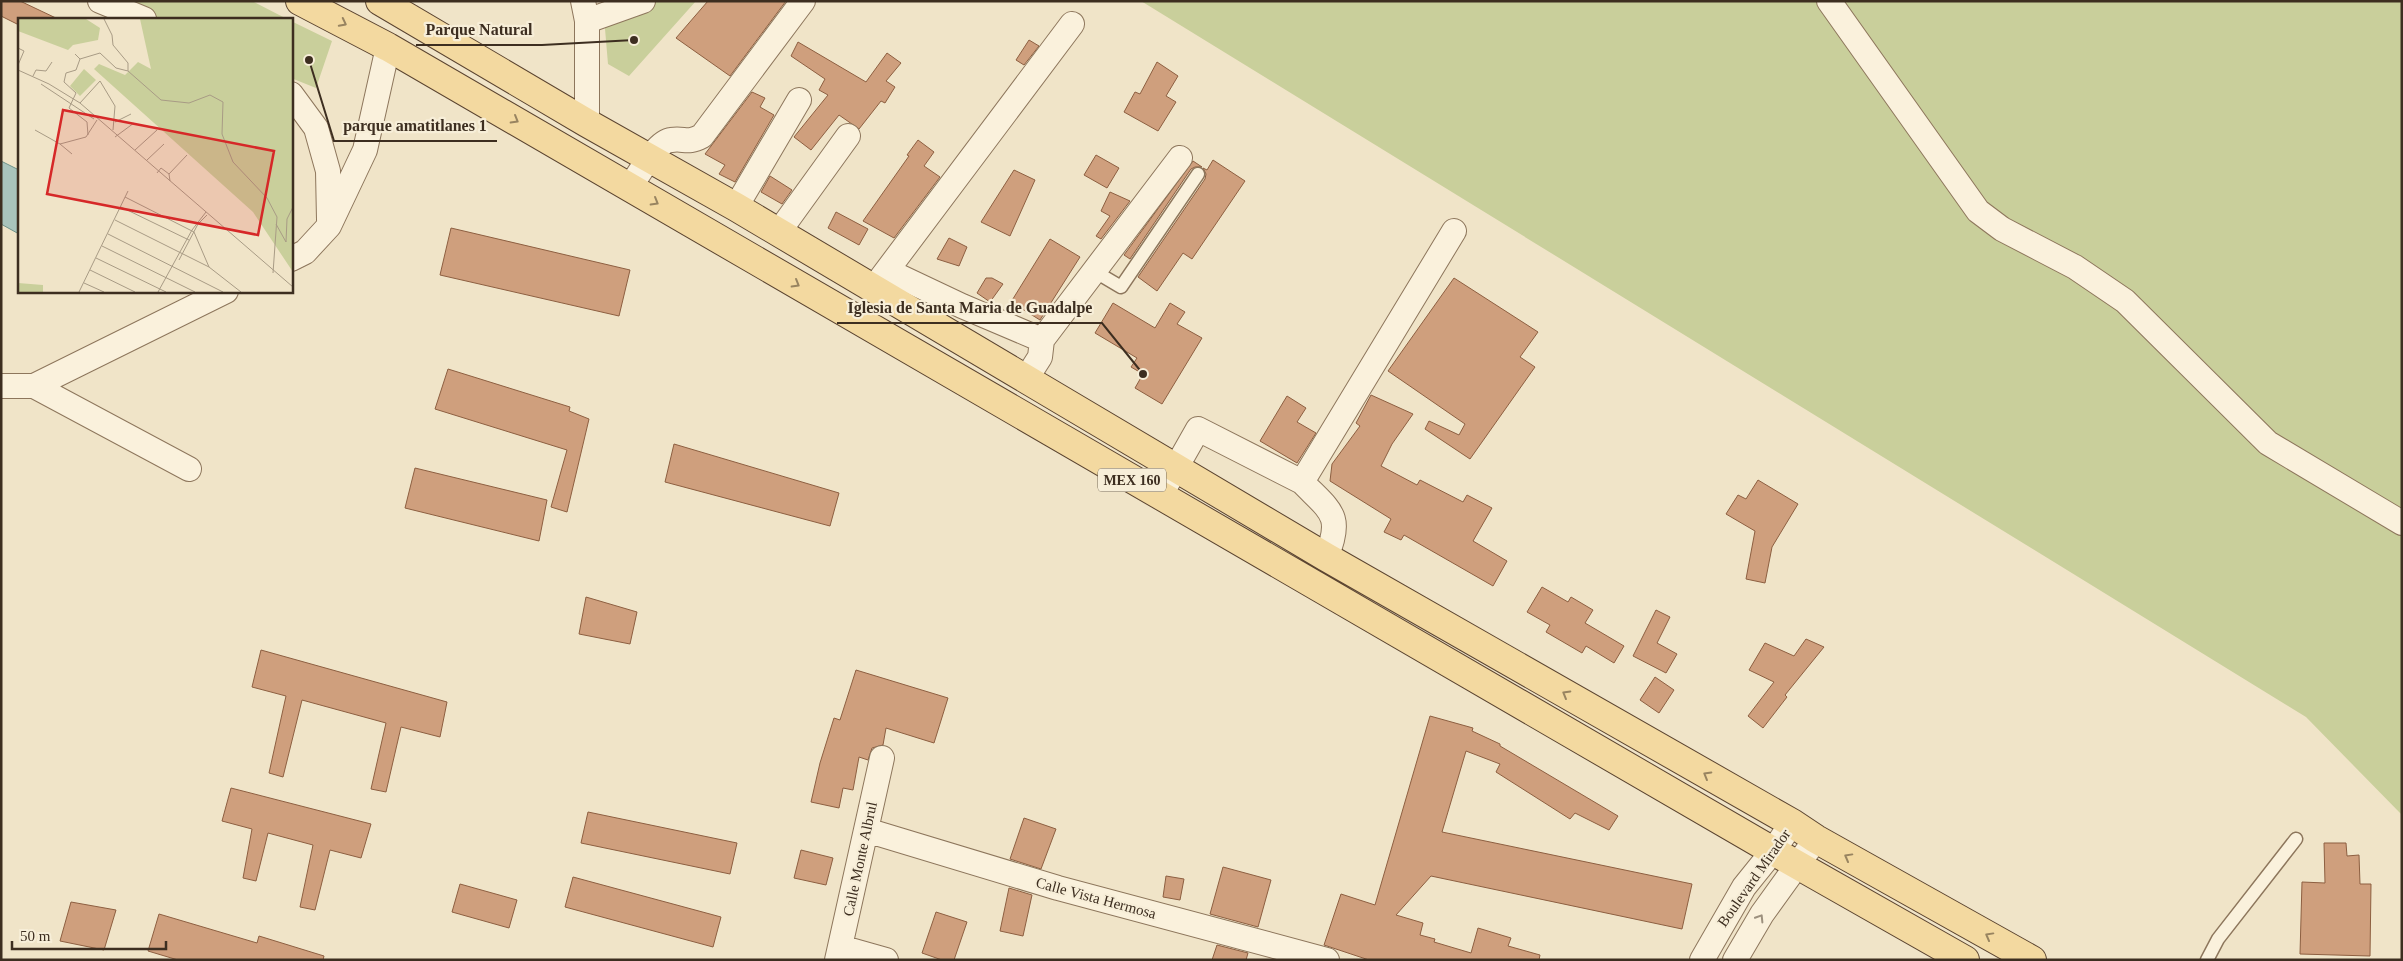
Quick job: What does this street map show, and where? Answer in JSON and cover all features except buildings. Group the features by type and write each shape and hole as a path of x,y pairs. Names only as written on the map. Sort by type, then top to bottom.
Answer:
{"main road":[{"name":"MEX 160","path":"300,1 388,47 1773,851 1799,864 1965,960"},
{"name":"MEX 160","path":"380,1 778,233 881,280 1026,379 1177,469 1326,557 1792,823 1816,839 2032,960"}],"street":[{"path":"100,1 142,18"},
{"path":"587,122 585,11 643,1"},
{"path":"630,187 662,144 670,140 691,142 702,136 803,1"},
{"path":"1828,1 1978,211 2002,229 2076,267 2125,301 2268,443 2402,523"},
{"path":"1042,340 962,306 881,280 1072,24"},
{"path":"292,258 305,252 329,226 365,150 388,47"},
{"path":"292,95 316,128 326,163 328,172 329,226"},
{"path":"736,207 799,100"},
{"path":"778,233 848,136"},
{"path":"1026,379 1040,357 1042,340 1180,158"},
{"path":"1302,482 1454,231"},
{"path":"1,386 34,386 224,292"},
{"path":"34,386 189,469"},
{"path":"1160,496 1198,429 1302,482 1333,514 1334,537 1326,557"},
{"name":"Calle Monte Albrul","path":"838,954 882,758"},
{"name":"Boulevard Mirador","path":"1702,960 1744,887 1773,851 1792,823"},
{"name":"Calle Vista Hermosa","path":"866,830 1058,888 1327,960"},
{"name":"Boulevard Mirador","path":"1735,960 1762,914 1816,839"},
{"path":"838,954 886,960"}],"lane":[{"path":"1094,271 1121,287 1198,174"},
{"path":"2208,960 2218,939 2296,839"}],"green space":[{"path":"110,1 252,1 285,18 138,18"},
{"path":"656,1 696,1 629,76 608,64 604,17"},
{"path":"1141,1 2402,1 2402,815 2306,717"},
{"path":"292,21 332,41 316,88 292,78"}],"water":[{"path":"1,161 18,170 18,233 1,224"}],"place":[{"name":"Parque Natural","path":"634,40"},
{"name":"parque amatitlanes 1","path":"309,60"},
{"name":"Iglesia de Santa Maria de Guadalpe","path":"1143,374"}]}
